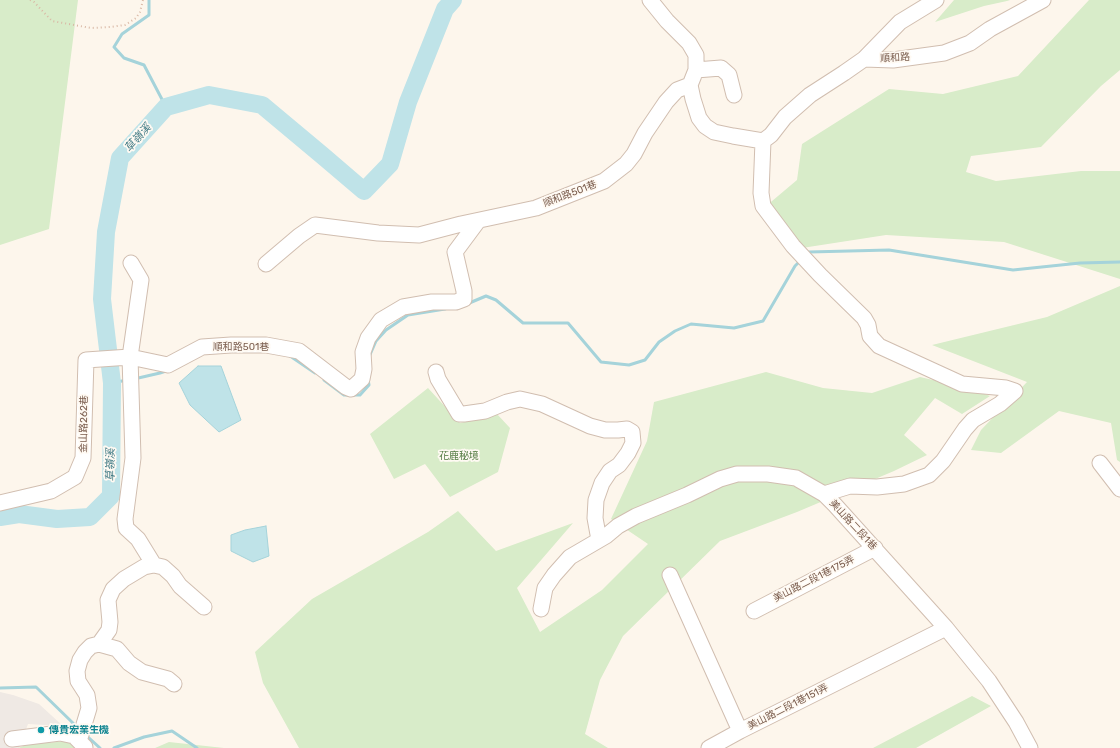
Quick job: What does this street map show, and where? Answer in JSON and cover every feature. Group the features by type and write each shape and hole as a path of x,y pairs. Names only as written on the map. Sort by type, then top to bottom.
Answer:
{"street":[{"path":"650,0 667,21 689,43 696,55 696,70 690,85 692,99 699,118 705,126 714,132 763,141 771,135 785,117 810,95 844,74 864,59 900,22 936,0"},
{"name":"順和路","path":"864,59 893,60 944,53 970,43 990,29 1043,0"},
{"path":"696,70 721,68 729,75 734,95"},
{"name":"順和路501巷","path":"266,264 315,225 378,233 419,235 461,224 536,208 604,181 626,164 634,154 645,133 666,102 677,90 690,85"},
{"path":"763,141 761,193 763,206 793,246 808,263 864,318 868,325 870,336 879,346 962,384 1006,388 1015,391 1000,404 973,420 943,461 929,475 904,484 878,487 850,486 824,494"},
{"name":"順和路501巷","path":"86,360 130,357 168,365 202,347 266,345 299,351 346,387 351,388 362,379 364,369 363,352 368,338 381,320 403,308 432,302 456,302 464,299 464,291 455,252 478,221"},
{"path":"131,264 141,280 130,357 133,458 125,519 126,528 138,539 154,564"},
{"name":"金山路262巷","path":"0,503 51,491 75,477 83,458 86,360"},
{"path":"436,372 438,379 459,414 485,411 507,402 520,400 542,404 590,426 605,430 627,429 632,432 633,442 628,453 619,465 610,471 602,484 596,500 594,518 599,540"},
{"path":"1100,463 1120,489"},
{"name":"美山路二段1巷","path":"541,609 545,588 570,557 636,516 737,474 768,474 796,478 824,494 835,505 966,651 989,681 1016,722 1030,748"},
{"name":"美山路二段1巷175弄","path":"754,611 875,548"},
{"path":"99,644 109,630 110,622 108,600 113,589 124,579 144,567 154,564 163,567 173,576 180,586 204,606"},
{"name":"美山路二段1巷151弄","path":"670,575 740,731 946,628"},
{"path":"82,744 89,708 87,695 78,681 77,671 80,660 91,646 99,644 117,649 128,663 142,672 168,679 174,684"},
{"path":"709,748 740,731"},
{"path":"12,739 60,733 74,736 82,744"}],"path":[{"path":"30,0 34,2 52,21 91,28 110,28 125,26 136,18 140,12 143,0"}],"shaded area":[{"path":"0,692 39,704 63,726 28,724 19,748 0,748"}],"green space":[{"path":"0,0 78,0 49,229 0,245"},
{"path":"954,0 1010,0 984,6 935,22"},
{"path":"1089,0 1120,0 1120,70 1101,86 1041,147 971,156 966,172 996,181 1081,171 1120,171 1120,279 1004,242 886,235 789,250 759,212 797,180 802,144 889,89 943,94 1018,76"},
{"path":"1120,286 1120,462 1117,460 1111,423 1059,411 1001,453 971,450 981,430 1027,382 932,345 1047,317"},
{"path":"766,372 823,388 872,393 920,377 968,388 990,396 962,414 935,398 904,435 927,455 894,471 797,512 720,541 623,636 600,680 585,734 608,748 299,748 263,683 255,652 312,599 428,532 458,511 496,551 573,523 517,588 540,632 602,590 648,544 611,519 647,441 654,402"},
{"name":"花鹿秘境","path":"428,388 460,423 497,414 510,428 498,472 450,497 425,464 394,479 370,434"},
{"path":"972,696 991,706 916,748 873,748"},
{"path":"71,741 79,748 18,748 29,744"},
{"path":"169,742 224,748 155,748"}],"water":[{"path":"198,366 221,366 241,420 219,432 190,405 179,383"},
{"path":"266,526 269,556 253,562 231,551 231,535 245,530"}],"waterway":[{"path":"149,0 149,15 122,34 114,47 124,58 144,65 166,107"},
{"name":"草嶺溪","path":"0,517 19,514 57,519 90,517 111,496 112,383 102,299 106,232 120,158 166,107 209,95 262,105 364,191 390,164 408,102 445,9 453,0"},
{"path":"807,255 809,252 889,250 1013,270 1080,263 1120,262"},
{"path":"467,304 486,296 496,300 523,323 568,323 601,362 629,365 645,360 659,342 675,331 691,324 734,328 763,321 795,266 801,260"},
{"path":"369,357 376,341 386,330 408,315 445,309"},
{"path":"290,356 315,373"},
{"path":"134,379 166,371"},
{"path":"324,380 344,395 360,395 369,385 368,379"},
{"path":"112,383 127,380"},
{"path":"0,688 36,687 75,725"},
{"path":"114,748 144,737 172,731 197,748"},
{"path":"88,737 100,748"}],"place":[{"name":"傳貴宏業生機","path":"41,730"}]}
